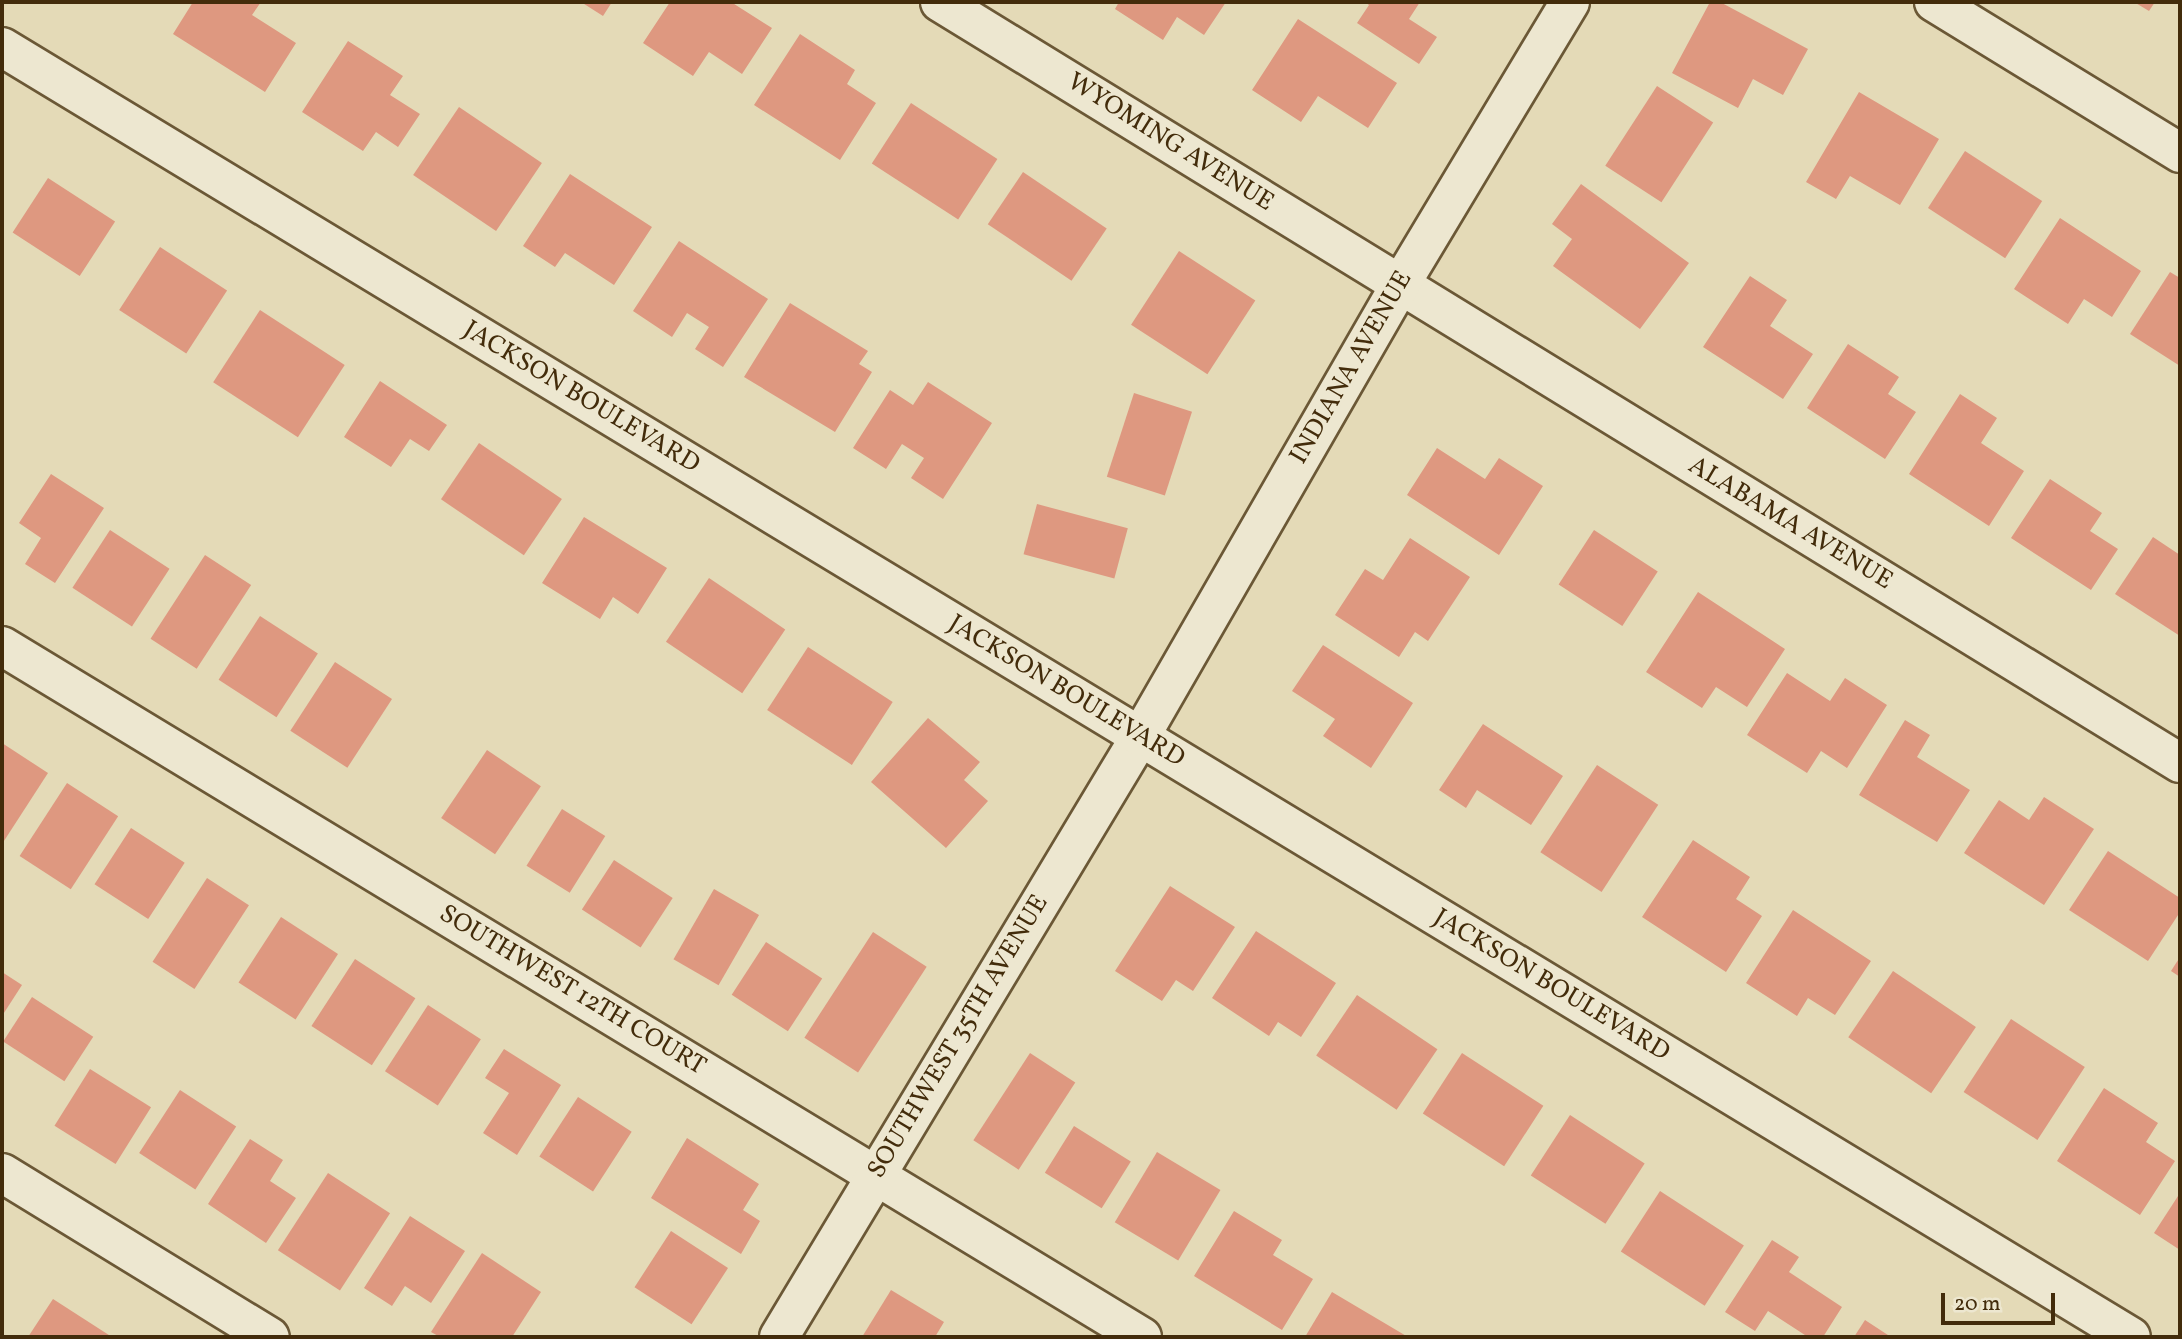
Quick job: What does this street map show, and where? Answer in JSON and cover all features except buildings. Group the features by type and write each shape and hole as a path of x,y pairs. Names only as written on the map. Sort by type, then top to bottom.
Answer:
{"street":[{"name":"WYOMING AVENUE","path":"940,2 1400,285"},
{"name":"INDIANA AVENUE","path":"1140,737 1400,285 1570,2"},
{"path":"1934,2 2180,153"},
{"name":"JACKSON BOULEVARD","path":"2,47 2130,1337"},
{"name":"ALABAMA AVENUE","path":"1400,285 2180,764"},
{"name":"SOUTHWEST 12TH COURT","path":"2,646 1142,1337"},
{"name":"SOUTHWEST 35TH AVENUE","path":"779,1337 1140,737"},
{"path":"2,1173 270,1337"}]}
